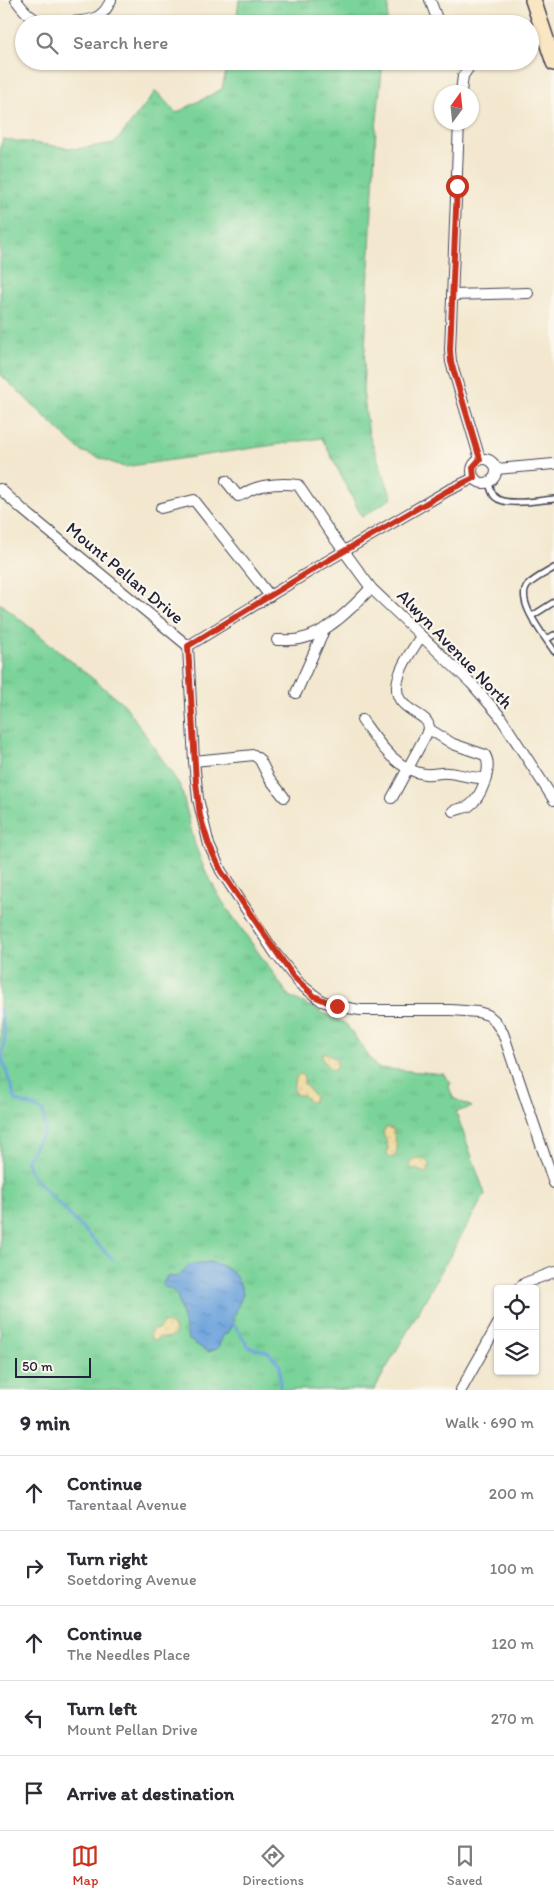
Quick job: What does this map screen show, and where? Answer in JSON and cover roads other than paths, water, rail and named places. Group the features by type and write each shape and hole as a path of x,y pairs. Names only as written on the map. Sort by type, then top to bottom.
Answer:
{"street":[{"path":"16,0 30,15"},
{"path":"100,15 108,8 111,0"},
{"path":"430,0 436,15"},
{"path":"534,0 535,15"},
{"path":"539,31 554,63"},
{"path":"462,85 466,70"},
{"path":"459,130 450,344 451,362 480,459"},
{"path":"452,294 528,293"},
{"path":"474,478 483,483 489,482 496,474 496,469 491,460 480,459"},
{"path":"474,478 473,467 480,459"},
{"path":"496,469 554,464"},
{"path":"188,646 342,552 447,491 474,478"},
{"name":"Alwyn Avenue North","path":"226,481 238,496 260,487 298,484 342,552 372,588 471,684 499,715 554,800"},
{"name":"Mount Pellan Drive","path":"0,489 22,510 188,646 194,760 200,816 209,845 236,894 293,976 318,998 344,1008 360,1010 464,1010 482,1012 492,1018 503,1033 554,1183"},
{"path":"161,508 194,500 270,596"},
{"path":"277,640 300,639 316,633 350,610 372,588"},
{"path":"296,693 326,627"},
{"path":"421,636 402,668 397,690 401,702 426,721 429,730 453,744 485,755 489,761 486,778 477,796 469,806 453,811"},
{"path":"362,720 394,759 408,768 427,775 445,772 472,778 486,778"},
{"path":"392,798 429,730"},
{"path":"194,760 254,755 260,760 269,778 284,797"},
{"path":"522,1285 525,1282 554,1272"},
{"path":"461,1390 495,1330"}],"lane":[{"path":"489,482 492,493 500,500 508,502 554,499"},
{"path":"554,568 528,585 523,598 554,651"},
{"path":"532,616 554,602"},
{"path":"547,639 554,635"}],"water":[{"path":"208,1262 227,1268 232,1272 239,1281 243,1294 234,1316 231,1317 234,1321 227,1333 224,1334 217,1349 208,1352 188,1339 177,1295 171,1289 162,1285 167,1276 177,1277 189,1265"}],"waterway":[{"path":"0,1009 5,1035 2,1058 16,1101 43,1112 45,1131 26,1161 32,1176 112,1259"},
{"path":"233,1323 249,1347 268,1352 280,1365 280,1390"}]}
